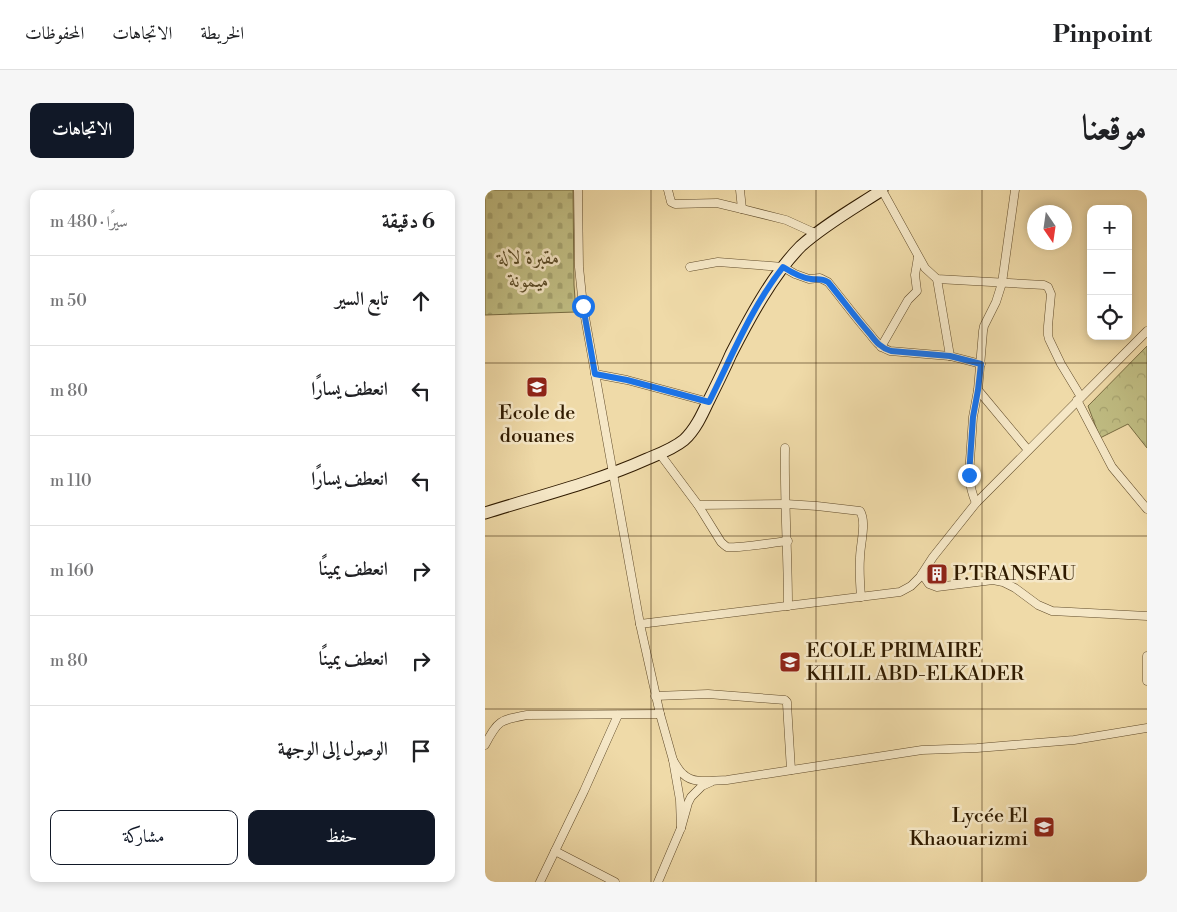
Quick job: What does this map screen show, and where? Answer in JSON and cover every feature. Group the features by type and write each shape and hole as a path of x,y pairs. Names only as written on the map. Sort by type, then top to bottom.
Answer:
{"main road":[{"path":"485,513 613,473 660,454 683,440 693,430 709,402 731,354 773,280 783,267 797,250 817,234 882,190"}],"street":[{"path":"578,190 579,267 583,306 640,624 655,696 673,760 680,800 681,828"},
{"path":"669,190 671,202 675,204 717,203 742,208 786,220 817,234"},
{"path":"740,190 742,208"},
{"path":"882,190 918,257 925,268 937,279 950,356"},
{"path":"976,503 971,493 969,475 973,417 978,390 984,326 996,302 1002,283 1015,190"},
{"path":"881,347 908,300 917,291 915,275 918,257"},
{"path":"690,267 718,262 783,267 809,279 820,278 828,282 858,322 881,347 891,351 950,356 981,364"},
{"path":"937,279 1045,285 1048,287 1051,294 1048,335 1112,467 1147,509"},
{"path":"640,624 900,592 911,586 976,503 1147,331"},
{"path":"595,374 627,380 709,402"},
{"path":"978,390 1028,450"},
{"path":"785,448 788,606"},
{"path":"660,454 698,505 725,546 788,541"},
{"path":"698,505 786,504 856,510 861,513 863,528 859,558 861,597"},
{"path":"922,574 929,584 937,587 993,580 1003,582 1015,588 1037,605 1052,612 1147,616"},
{"path":"1147,656 1147,682"},
{"path":"655,696 708,694 785,700 787,702 791,770"},
{"path":"540,882 584,791 618,714"},
{"path":"485,745 494,728 499,723 509,719 527,716 660,714"},
{"path":"673,760 682,774 689,778 704,781 727,780 922,750 977,748 1074,740 1147,728"},
{"path":"658,882 681,828 691,797 702,786 717,780"},
{"path":"555,851 615,882"}],"green space":[{"name":"مقبرة لالة ميمونة","path":"485,190 573,190 576,312 485,315"},
{"path":"1147,346 1147,448 1128,424 1100,438 1088,406"}],"place":[{"name":"Ecole de douanes","path":"537,387"},
{"name":"P.TRANSFAU","path":"937,574"},
{"name":"ECOLE PRIMAIRE KHLIL ABD-ELKADER","path":"790,662"},
{"name":"Lycée El Khaouarizmi","path":"1044,827"}],"route":[{"path":"583,306 595,374 627,380 709,402 731,354 773,280 783,267 809,279 823,279 828,282 858,322 881,347 891,351 950,356 981,364 973,417 969,475"}]}
